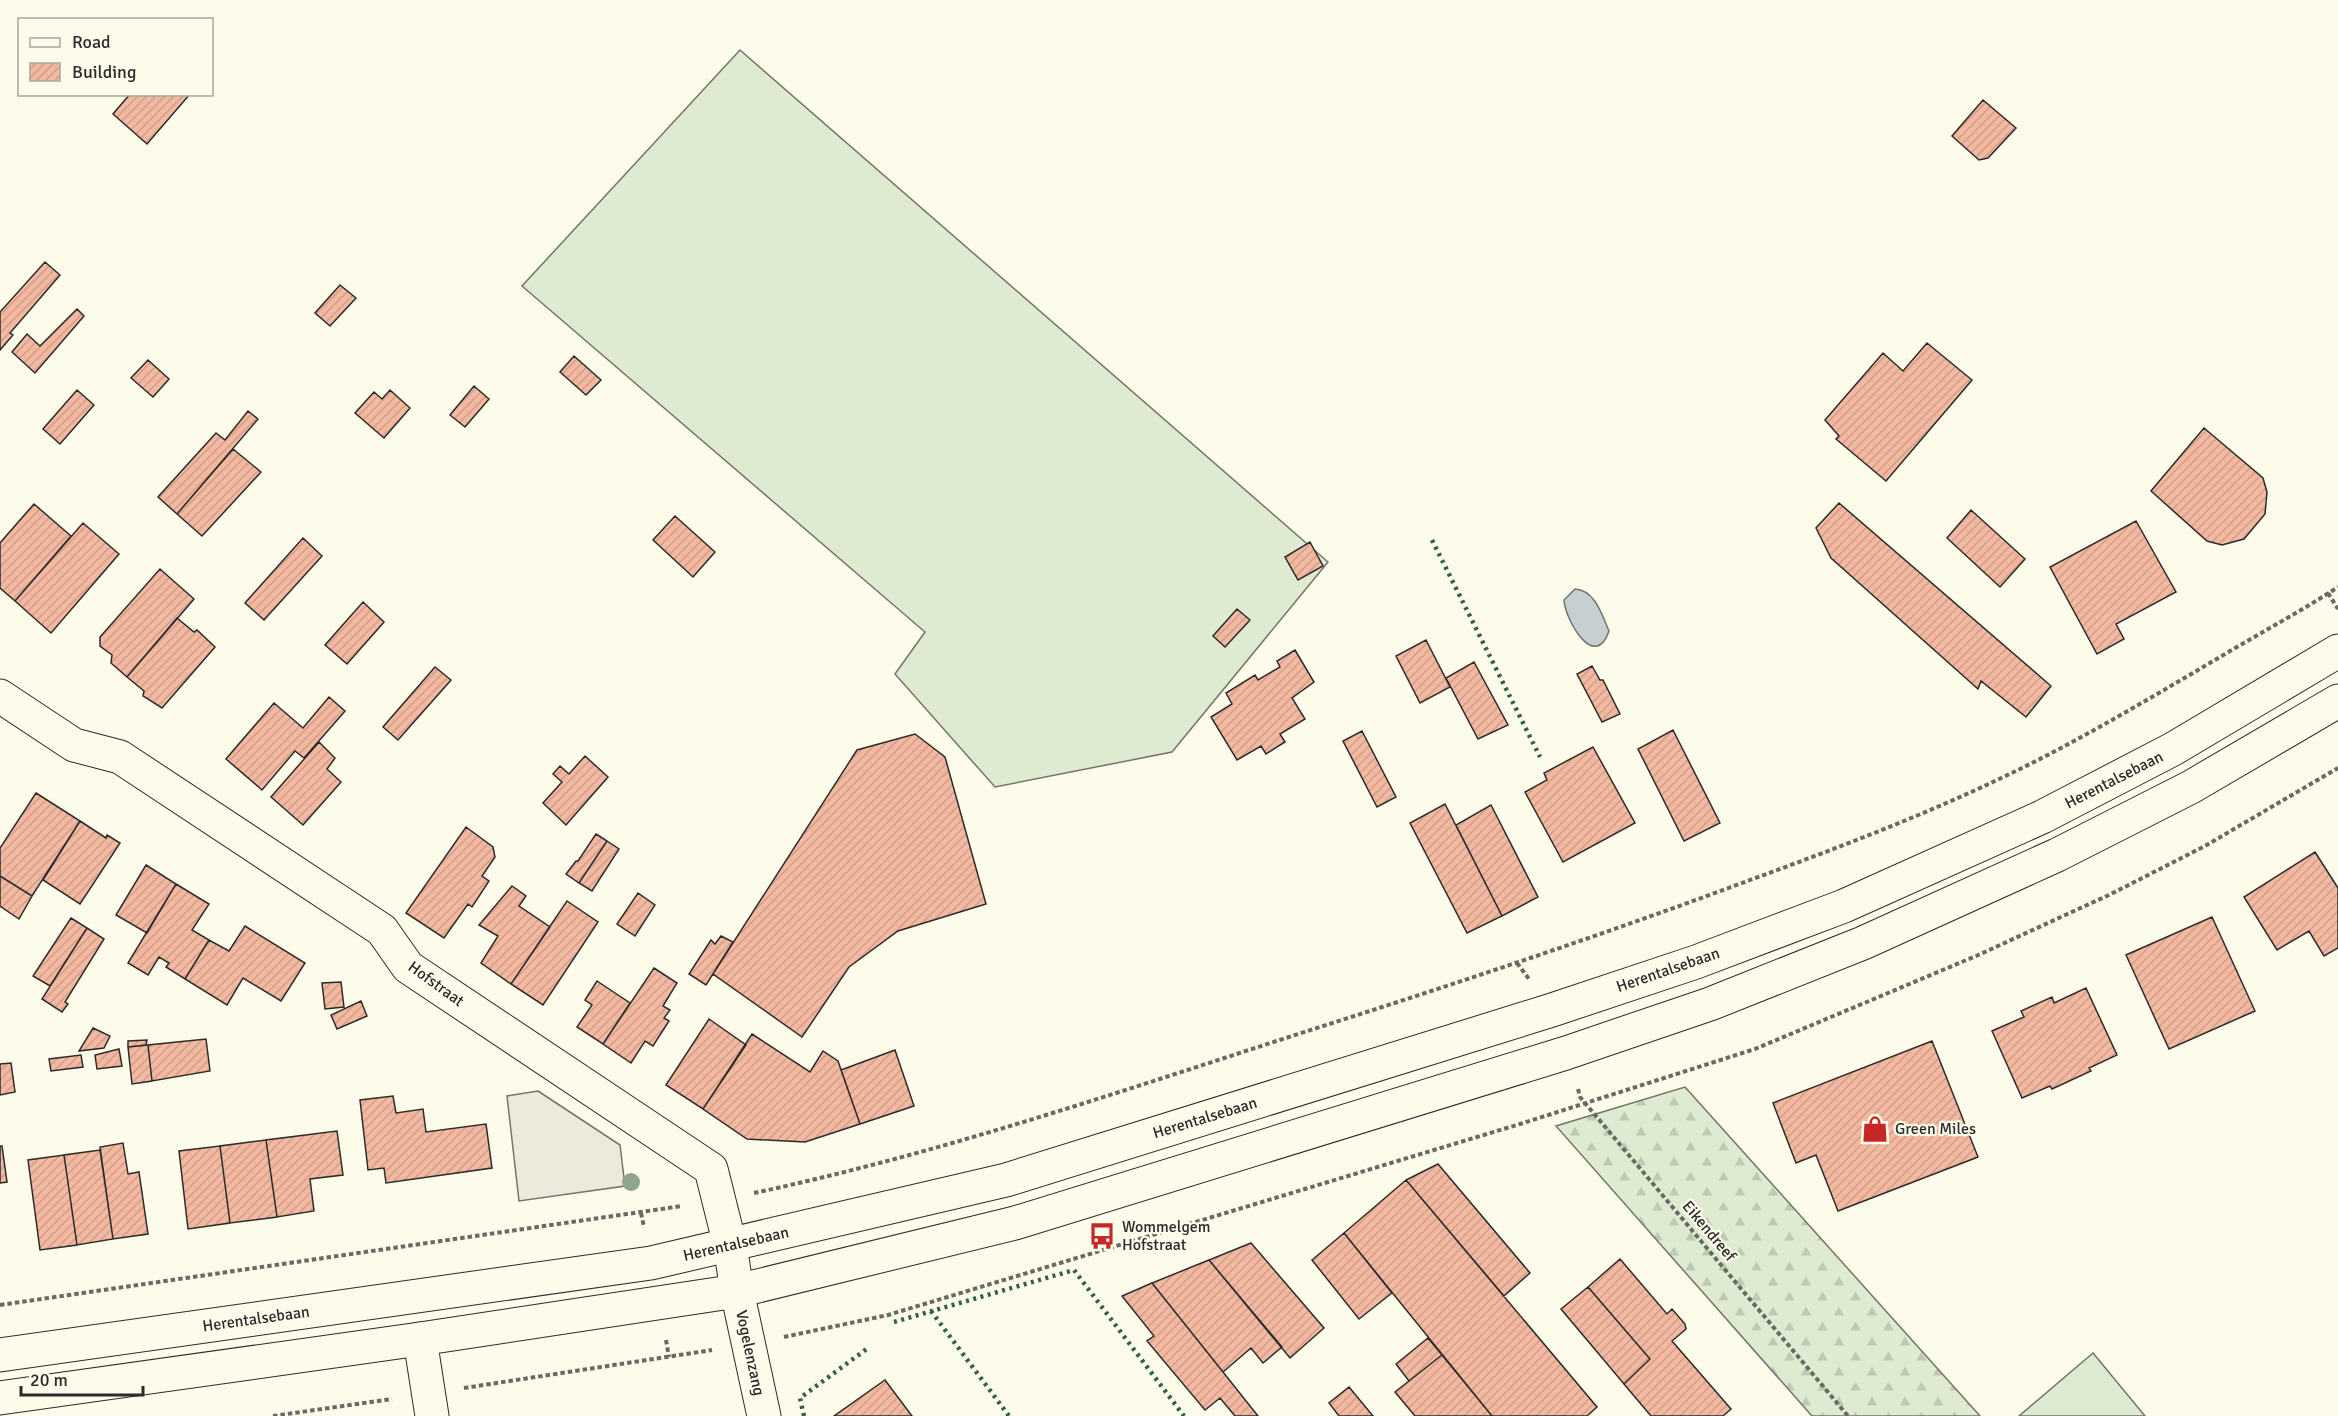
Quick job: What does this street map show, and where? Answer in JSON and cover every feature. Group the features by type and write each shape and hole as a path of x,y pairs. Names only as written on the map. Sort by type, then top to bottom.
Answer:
{"main road":[{"name":"Herentalsebaan","path":"0,1355 651,1263 1006,1180 1552,1010 1717,954 1845,906 2042,817 2173,749 2338,651"},
{"name":"Hofstraat","path":"0,696 74,745 120,757 382,930 408,968 711,1169 730,1245 737,1291"},
{"path":"0,1398 420,1339 737,1291 1014,1223 1566,1053 1710,1004 1863,943 2057,855 2191,787 2338,700"},
{"name":"Vogelenzang","path":"737,1291 764,1416"},
{"path":"420,1339 430,1405"}],"path":[{"path":"0,1305 587,1222 719,1200 819,1179 970,1138 1474,978 1681,906 1818,855 1946,802 2034,762 2156,694 2338,587"},
{"path":"2328,593 2338,609"},
{"name":"Eikendreef","path":"1566,1053 1580,1096 1848,1416"},
{"path":"273,1416 430,1405 749,1345"}],"green space":[{"path":"740,50 1328,562 1172,752 995,787 895,674 925,632 522,286"},
{"path":"1685,1087 1980,1416 1812,1416 1556,1126"},
{"path":"2093,1353 2145,1416 2019,1416"}],"shaded area":[{"path":"1575,589 1582,590 1593,599 1609,631 1603,642 1596,646 1582,638 1569,619 1564,600"},
{"path":"538,1091 620,1145 625,1186 519,1201 507,1096"}],"building":[{"path":"128,96 188,96 147,144 113,114"},
{"path":"1983,100 2016,128 1988,158 1979,160 1952,136"},
{"path":"45,262 60,275 10,333 13,335 0,350 0,312"},
{"path":"340,285 356,298 330,326 315,313"},
{"path":"77,309 84,316 35,373 12,352 27,334 40,346"},
{"path":"1927,343 1972,380 1886,481 1836,439 1839,436 1825,420 1883,353 1903,371"},
{"path":"574,356 601,380 586,395 560,372"},
{"path":"148,360 169,379 153,397 131,378"},
{"path":"474,386 489,399 465,427 450,415"},
{"path":"77,390 94,405 60,444 43,429"},
{"path":"390,390 410,408 384,438 355,413 374,392 382,399"},
{"path":"248,411 258,419 177,514 158,497 216,433 225,440"},
{"path":"2204,428 2263,478 2267,492 2265,514 2244,539 2222,545 2207,541 2151,491"},
{"path":"233,449 261,472 202,536 177,514"},
{"path":"1839,503 2051,686 2026,717 1981,681 1978,689 1831,558 1816,528"},
{"path":"34,504 71,536 15,601 0,588 0,543"},
{"path":"1971,510 2025,559 2000,587 1947,538"},
{"path":"675,516 715,552 693,577 653,540"},
{"path":"2136,521 2176,592 2116,624 2124,639 2097,654 2050,567"},
{"path":"83,523 119,554 51,633 15,601"},
{"path":"303,538 322,556 264,620 245,603"},
{"path":"1310,542 1323,566 1298,580 1285,557"},
{"path":"160,569 194,599 127,677 111,663 112,655 100,646 100,637"},
{"path":"363,602 384,622 347,664 325,645"},
{"path":"1237,609 1250,620 1225,647 1213,636"},
{"path":"177,618 194,632 197,630 215,647 162,708 143,696 144,691 127,677"},
{"path":"1426,640 1450,687 1420,703 1396,656"},
{"path":"1295,650 1314,682 1292,698 1305,719 1280,734 1285,742 1266,754 1261,746 1237,760 1211,717 1232,704 1226,693 1255,675 1258,680 1280,667 1277,661"},
{"path":"1474,662 1508,725 1478,739 1446,678"},
{"path":"1592,666 1600,680 1603,680 1620,714 1602,722 1577,674"},
{"path":"435,667 451,680 398,740 383,727"},
{"path":"329,697 345,711 304,758 295,751 262,790 226,759 274,703 303,728"},
{"path":"1673,730 1720,823 1684,841 1638,749"},
{"path":"1362,731 1396,797 1377,807 1343,741"},
{"path":"915,734 945,757 986,904 898,931 849,967 802,1037 713,974 857,750"},
{"path":"319,742 335,758 327,769 341,782 303,825 271,797"},
{"path":"1593,747 1635,823 1563,862 1525,792 1547,780 1544,773"},
{"path":"585,756 608,777 566,825 543,803 562,782 553,774 560,766 569,774"},
{"path":"36,793 80,821 32,896 0,876 0,848"},
{"path":"1445,804 1502,916 1467,933 1410,823"},
{"path":"1491,805 1538,897 1502,916 1456,825"},
{"path":"80,821 106,838 107,835 120,843 80,904 43,880"},
{"path":"466,827 493,847 495,857 482,876 489,881 472,907 468,904 444,938 406,913"},
{"path":"596,834 607,841 579,883 566,874"},
{"path":"607,841 619,849 592,891 579,883"},
{"path":"2315,852 2338,888 2338,948 2324,956 2309,931 2277,950 2244,897"},
{"path":"146,865 176,884 147,933 116,915"},
{"path":"0,876 32,896 19,919 0,906"},
{"path":"176,884 209,904 192,930 209,940 185,979 166,967 169,963 159,957 148,975 128,963"},
{"path":"512,886 526,896 519,906 550,927 511,984 481,963 498,936 479,925"},
{"path":"638,893 655,905 635,936 617,924"},
{"path":"567,901 598,922 543,1005 511,984"},
{"path":"2212,917 2255,1011 2169,1049 2126,955"},
{"path":"71,918 87,928 50,986 33,976"},
{"path":"245,926 305,963 281,1001 243,978 227,1005 185,979 209,940 229,951"},
{"path":"87,928 104,939 65,1002 68,1004 62,1012 42,999"},
{"path":"721,936 733,942 706,985 689,974 711,940 715,944"},
{"path":"654,968 677,983 663,1006 670,1010 664,1018 669,1021 653,1046 645,1041 631,1063 603,1044"},
{"path":"597,981 630,1003 603,1044 577,1027 592,1005 585,1000"},
{"path":"341,982 344,1007 325,1009 322,983"},
{"path":"2086,988 2117,1055 2089,1068 2091,1071 2052,1089 2050,1086 2022,1098 1992,1031 2024,1017 2021,1011 2052,997 2054,1003"},
{"path":"361,1001 367,1016 337,1029 331,1015"},
{"path":"709,1019 746,1045 703,1109 666,1085"},
{"path":"93,1028 110,1036 104,1048 79,1051"},
{"path":"752,1034 810,1072 823,1051 838,1061 860,1124 805,1142 747,1139 703,1109"},
{"path":"206,1039 210,1071 152,1081 148,1045"},
{"path":"147,1040 146,1045 128,1047 128,1041"},
{"name":"Green Miles","path":"1932,1041 1978,1157 1838,1211 1816,1155 1796,1163 1773,1103"},
{"path":"148,1045 152,1081 132,1084 128,1047"},
{"path":"119,1049 122,1066 97,1069 95,1055"},
{"path":"895,1050 914,1106 860,1124 841,1070"},
{"path":"81,1055 83,1067 51,1071 49,1059"},
{"path":"11,1063 15,1092 0,1095 0,1064"},
{"path":"393,1096 396,1113 423,1109 426,1132 486,1124 492,1168 386,1183 384,1168 368,1170 360,1100"},
{"path":"337,1131 343,1175 310,1179 314,1211 277,1217 266,1140"},
{"path":"266,1140 277,1217 230,1223 220,1146"},
{"path":"123,1143 128,1174 139,1172 148,1234 113,1239 100,1147"},
{"path":"0,1146 2,1146 7,1182 0,1183"},
{"path":"220,1146 230,1223 188,1229 179,1151"},
{"path":"100,1150 113,1239 77,1245 64,1155"},
{"path":"64,1155 77,1245 40,1250 28,1160"},
{"path":"1438,1164 1530,1273 1504,1296 1406,1180"},
{"path":"1406,1180 1597,1407 1587,1416 1492,1416 1344,1233"},
{"path":"1344,1233 1392,1293 1359,1319 1312,1260"},
{"path":"1251,1243 1324,1328 1290,1358 1209,1260"},
{"path":"1620,1259 1667,1314 1672,1309 1685,1324 1686,1329 1672,1341 1731,1409 1723,1416 1651,1416 1624,1384 1650,1359 1588,1287"},
{"path":"1209,1260 1282,1347 1263,1363 1251,1348 1223,1372 1152,1283"},
{"path":"1152,1283 1258,1416 1235,1416 1220,1398 1205,1410 1147,1341 1154,1336 1122,1296"},
{"path":"1588,1287 1650,1359 1624,1384 1561,1309"},
{"path":"1428,1338 1442,1355 1409,1381 1396,1364"},
{"path":"1442,1355 1492,1416 1415,1416 1395,1392"},
{"path":"885,1380 912,1416 834,1416"},
{"path":"1349,1387 1373,1416 1339,1416 1329,1403"}],"hedge":[{"path":"1432,540 1540,757"},
{"path":"894,1322 1074,1270 1184,1416"},
{"path":"931,1311 1009,1416"},
{"path":"804,1416 800,1398 868,1348"}],"place":[{"name":"Green Miles","path":"1875,1129"},
{"name":"Wommelgem Hofstraat","path":"1102,1236"}]}
